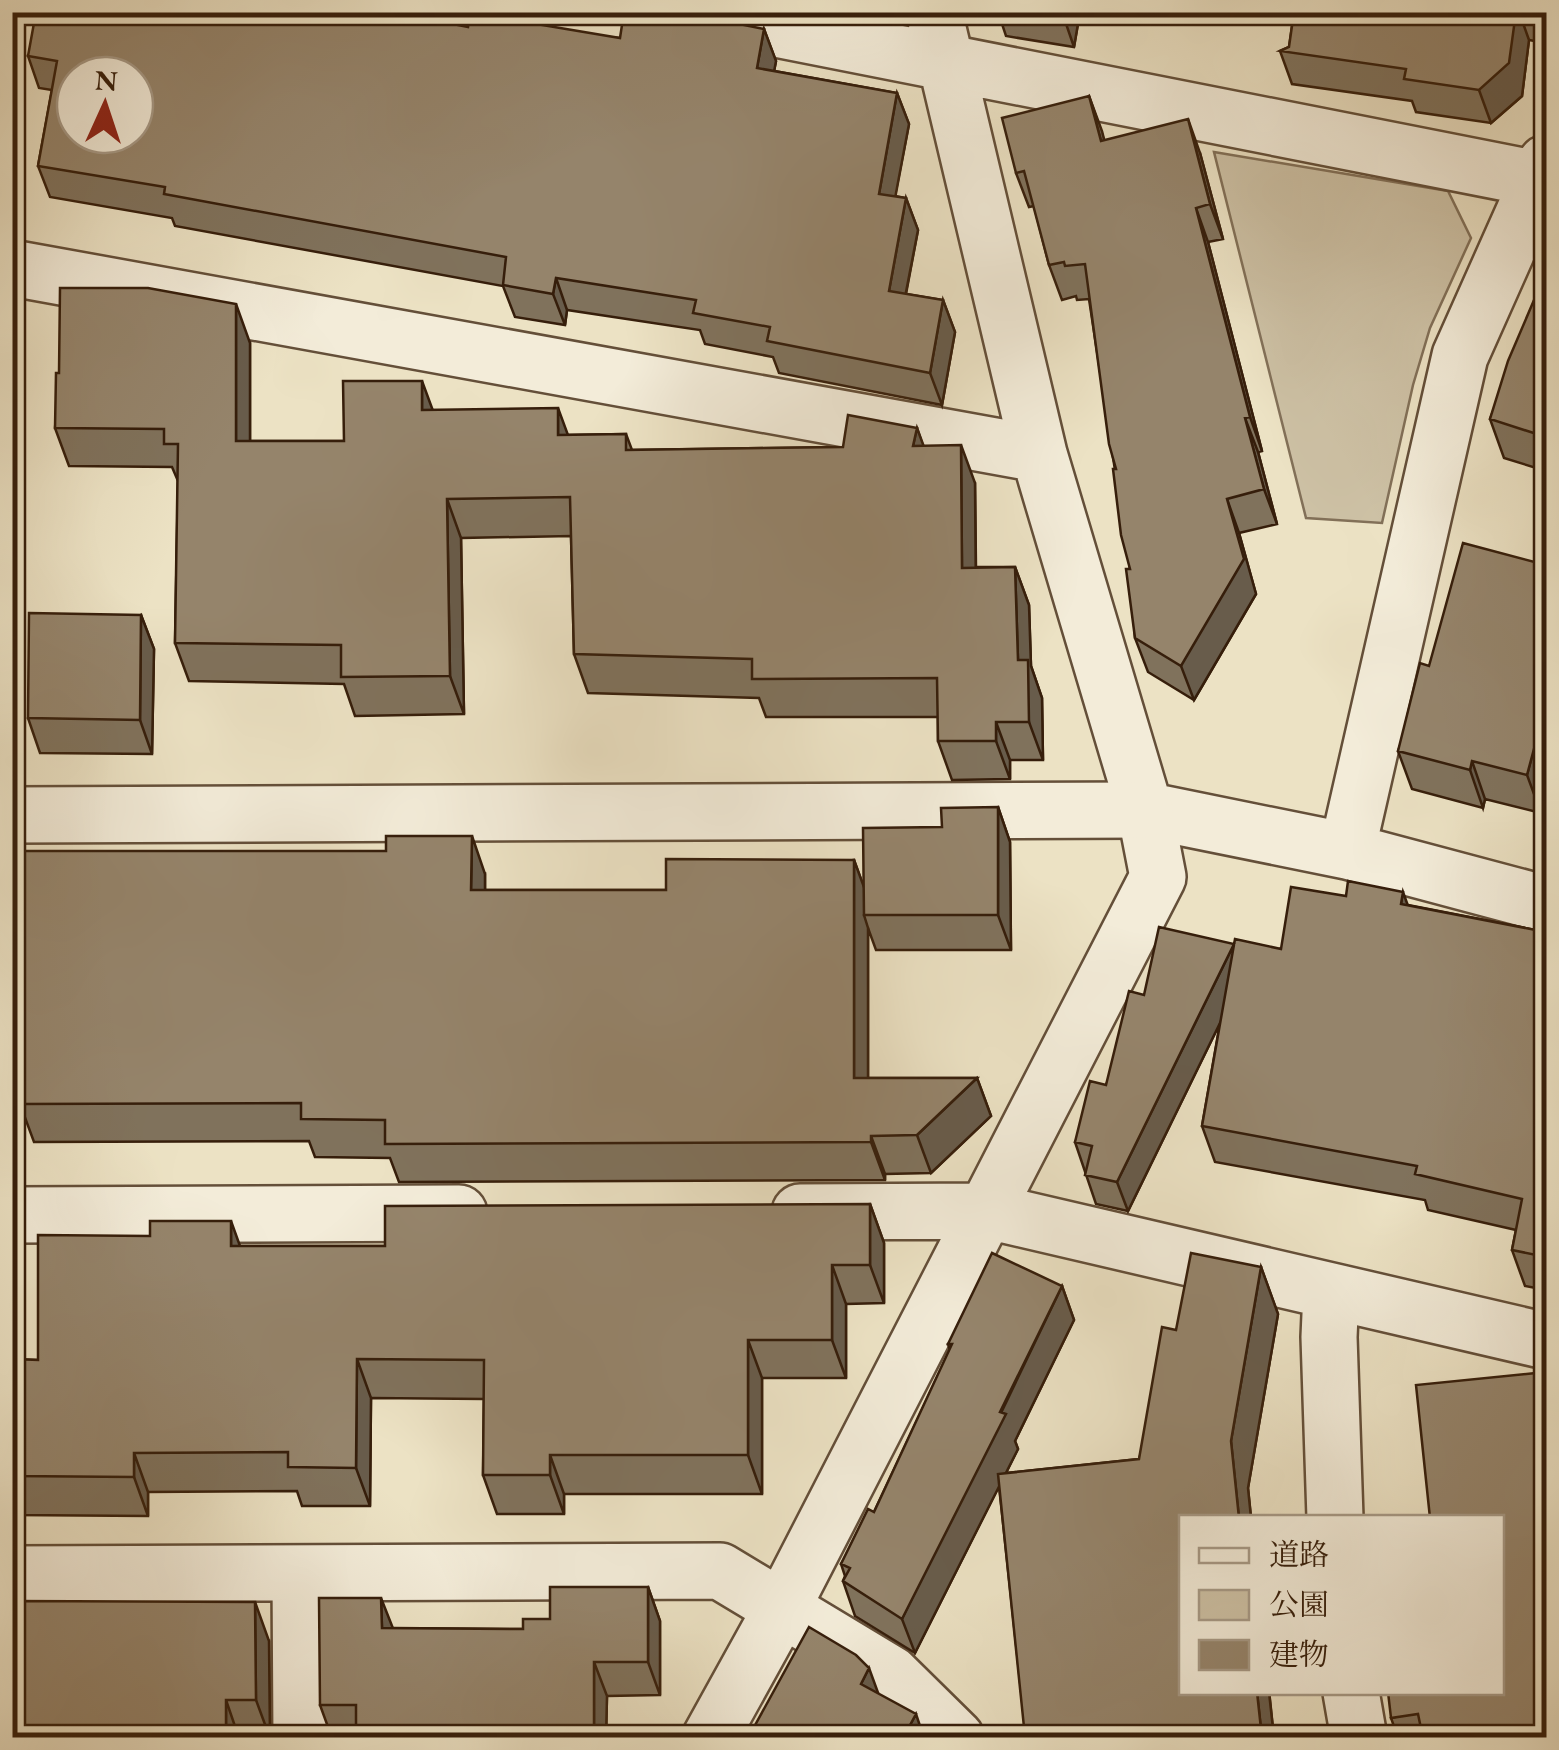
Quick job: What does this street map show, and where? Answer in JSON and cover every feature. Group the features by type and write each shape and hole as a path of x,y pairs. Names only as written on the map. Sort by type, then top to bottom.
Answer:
{"street":[{"path":"690,12 947,64 1542,171 1460,356 1348,851"},
{"path":"710,1738 783,1606 1158,877 1144,810 1040,454 934,12"},
{"path":"12,268 1040,454"},
{"path":"12,815 1144,810 1348,851 1546,904"},
{"path":"749,1212 988,1211 1546,1341"},
{"path":"12,1215 510,1213"},
{"path":"1331,1292 1335,1515"},
{"path":"12,1574 720,1571 892,1674 956,1738"},
{"path":"300,1573 302,1738"},
{"path":"1352,1695 1360,1738"}],"green space":[{"path":"1214,152 1448,191 1471,238 1430,328 1382,523 1306,518"}],"building":[{"path":"36,12 393,12 468,27 470,13 620,38 624,12 680,12 764,29 757,68 897,93 879,194 906,198 889,291 943,300 930,373 767,341 770,327 693,313 696,300 556,278 553,294 503,285 506,257 164,194 165,187 38,166 55,72 55,155 155,155 155,55 55,55 55,61 28,56"},
{"path":"1294,12 1516,12 1509,63 1479,90 1404,79 1406,69 1280,51 1289,47"},
{"path":"1089,96 1101,141 1188,119 1210,204 1196,208 1250,417 1245,418 1264,489 1227,499 1244,559 1181,666 1135,638 1126,569 1130,569 1121,535 1116,469 1109,444 1085,264 1049,265 1024,171 1016,173 1002,118"},
{"path":"1546,272 1546,437 1490,419 1508,361"},
{"path":"60,288 148,288 236,304 236,441 344,441 343,381 422,381 422,410 558,408 558,435 626,434 626,450 843,447 848,415 917,428 913,446 961,445 962,568 1015,567 1018,660 1028,660 1029,722 996,722 996,741 938,741 937,678 752,679 752,659 574,654 570,497 447,499 450,676 341,677 341,645 175,643 178,444 164,444 164,429 55,428"},
{"path":"1463,543 1546,565 1546,704 1527,775 1472,761 1470,770 1398,751 1420,663 1429,666"},
{"path":"29,613 141,615 140,720 28,718"},
{"path":"998,807 998,915 864,915 863,828 942,827 941,808"},
{"path":"386,836 472,836 471,890 666,890 666,859 854,860 854,1078 977,1078 917,1135 871,1136 871,1142 385,1144 385,1120 301,1119 301,1103 20,1104 18,851 386,851"},
{"path":"1348,881 1403,892 1401,904 1546,932 1546,1257 1512,1250 1522,1199 1415,1174 1417,1166 1202,1126 1235,939 1281,949 1291,887 1346,896"},
{"path":"1159,927 1234,944 1117,1182 1085,1175 1092,1146 1075,1142 1090,1081 1106,1085 1129,991 1144,995"},
{"path":"870,1204 870,1265 832,1265 832,1340 748,1340 748,1455 550,1455 550,1475 483,1475 484,1360 357,1359 356,1468 288,1467 288,1452 134,1453 134,1477 12,1476 12,1359 38,1360 38,1235 150,1236 150,1221 231,1221 231,1246 385,1246 385,1206"},
{"path":"992,1253 1062,1286 1000,1412 1006,1414 902,1619 843,1581 850,1568 841,1564 868,1509 874,1512"},
{"path":"1191,1253 1261,1267 1231,1441 1239,1515 1179,1515 1179,1695 1257,1695 1262,1738 1057,1738 1057,1734 1025,1737 998,1474 1139,1459 1162,1327 1176,1330"},
{"path":"1546,1372 1546,1738 1423,1738 1418,1714 1391,1718 1388,1695 1504,1695 1504,1515 1430,1515 1416,1385"},
{"path":"550,1587 648,1587 648,1662 594,1662 594,1738 356,1738 356,1705 320,1705 319,1598 381,1598 382,1628 523,1629 523,1619 550,1619"},
{"path":"12,1601 255,1602 256,1700 226,1700 226,1738 12,1738"},
{"path":"809,1627 856,1655 869,1668 861,1684 916,1714 903,1738 748,1738"},
{"path":"1306,1729 1309,1738 1276,1738"}]}
